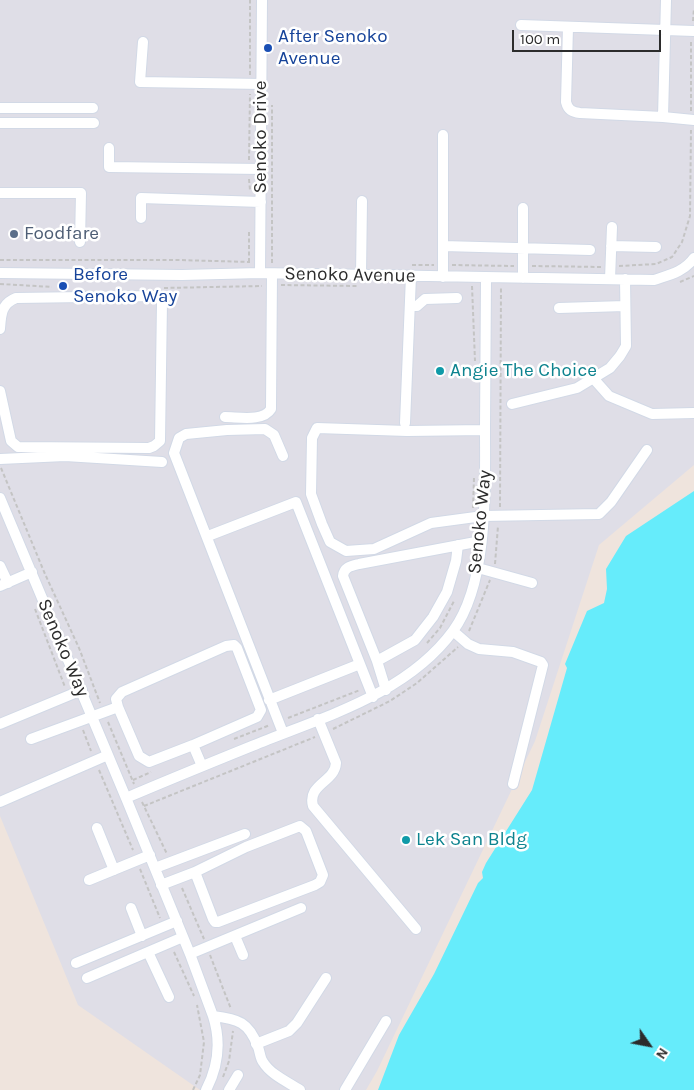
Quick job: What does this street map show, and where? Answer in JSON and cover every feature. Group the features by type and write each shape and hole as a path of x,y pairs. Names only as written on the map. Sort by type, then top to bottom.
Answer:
{"street":[{"name":"Senoko Drive","path":"260,273 255,202 261,169 262,0"},
{"path":"663,117 666,0"},
{"path":"521,25 693,31"},
{"path":"568,27 566,102 568,108 573,112 693,119"},
{"path":"143,42 140,82 262,84"},
{"path":"0,108 93,108"},
{"path":"0,122 94,123"},
{"path":"442,277 443,135"},
{"path":"109,148 109,167 261,169"},
{"path":"0,193 81,193 80,242"},
{"path":"141,218 141,198 255,202"},
{"path":"361,275 362,201"},
{"path":"523,208 523,278"},
{"path":"610,279 612,226"},
{"path":"442,246 590,250"},
{"path":"611,246 656,247"},
{"name":"Senoko Avenue","path":"0,273 182,275 260,273 654,280 678,272 690,264 694,258"},
{"path":"225,417 263,417 271,409 272,274"},
{"path":"405,423 411,276"},
{"name":"Senoko Way","path":"126,798 373,697 386,690 428,659 453,631 468,602 478,568 481,541 486,476 486,278"},
{"path":"512,404 578,388 610,368 626,346 625,279"},
{"path":"0,329 1,312 5,305 16,298 158,297 162,302 160,441 149,448 18,447 11,441 0,391"},
{"path":"410,306 417,306 426,298 457,298"},
{"path":"559,308 625,306"},
{"path":"593,378 609,396 652,414 694,413"},
{"path":"485,430 407,431 317,428 312,438 310,494 330,542 346,551 374,549 431,523 500,515 599,514 611,502 646,450"},
{"path":"283,456 274,435 265,429 186,434 179,438 174,453 208,536 283,733"},
{"path":"0,459 65,456 162,462"},
{"name":"Senoko Way","path":"0,498 150,855 213,1016 216,1025 217,1057 211,1081 206,1090"},
{"path":"208,536 296,502 373,697"},
{"path":"386,690 343,572 349,566 481,541"},
{"path":"377,661 415,640 433,617 447,592 456,561 458,545"},
{"path":"0,566 4,585 32,572"},
{"path":"478,568 532,583"},
{"path":"453,631 464,641 479,649 513,652 542,664 513,784"},
{"path":"234,645 252,684 261,710 260,713 257,717 193,744 149,762 146,761 139,756 116,699 122,692 226,646 234,645"},
{"path":"269,700 360,664"},
{"path":"0,724 82,690"},
{"path":"31,739 118,707"},
{"path":"318,719 336,767 313,792 311,798 313,806 416,929"},
{"path":"193,744 202,766"},
{"path":"0,802 108,755"},
{"path":"161,884 195,872 246,847 300,826 306,831 323,875 320,882 315,885 216,922 195,872"},
{"path":"97,828 114,870"},
{"path":"155,868 245,834"},
{"path":"89,880 150,855"},
{"path":"131,908 142,936"},
{"path":"190,954 301,908"},
{"path":"76,963 177,922"},
{"path":"235,936 243,955"},
{"path":"87,978 183,937"},
{"path":"148,952 169,997"},
{"path":"256,1044 293,1028 326,978"},
{"path":"213,1016 234,1020 246,1025 251,1032 262,1061 271,1072 300,1090"},
{"path":"345,1090 386,1021"},
{"path":"229,1090 238,1075"}],"path":[{"path":"250,0 249,169 255,202"},
{"path":"406,265 611,267 656,264 672,257 682,242 690,216 694,8"},
{"path":"0,260 179,260 272,263 272,110"},
{"path":"249,262 250,228"},
{"path":"472,286 475,363"},
{"path":"144,806 324,733 390,701 417,683 464,641 494,572 500,515 501,286"},
{"path":"0,466 42,568 79,648 138,793 170,862"},
{"path":"33,604 68,696"},
{"path":"79,722 163,927"},
{"path":"178,879 207,947 234,1020 229,1061 221,1083"},
{"path":"170,943 197,1002 204,1042 200,1075 193,1090"}],"shaded area":[{"path":"0,0 694,0 694,465 599,545 535,741 377,1071 366,1090 200,1090 78,1005 0,816"}],"water":[{"path":"694,491 694,1090 378,1090 399,1035 434,974 478,883 483,878 482,872 486,863 532,790 567,668 565,664 587,611 604,603 607,589 606,569 626,536"}],"place":[{"name":"After Senoko Avenue","path":"268,48"},
{"name":"Foodfare","path":"14,234"},
{"name":"Before Senoko Way","path":"63,286"},
{"name":"Angie The Choice","path":"440,371"},
{"name":"Lek San Bldg","path":"406,840"}]}
